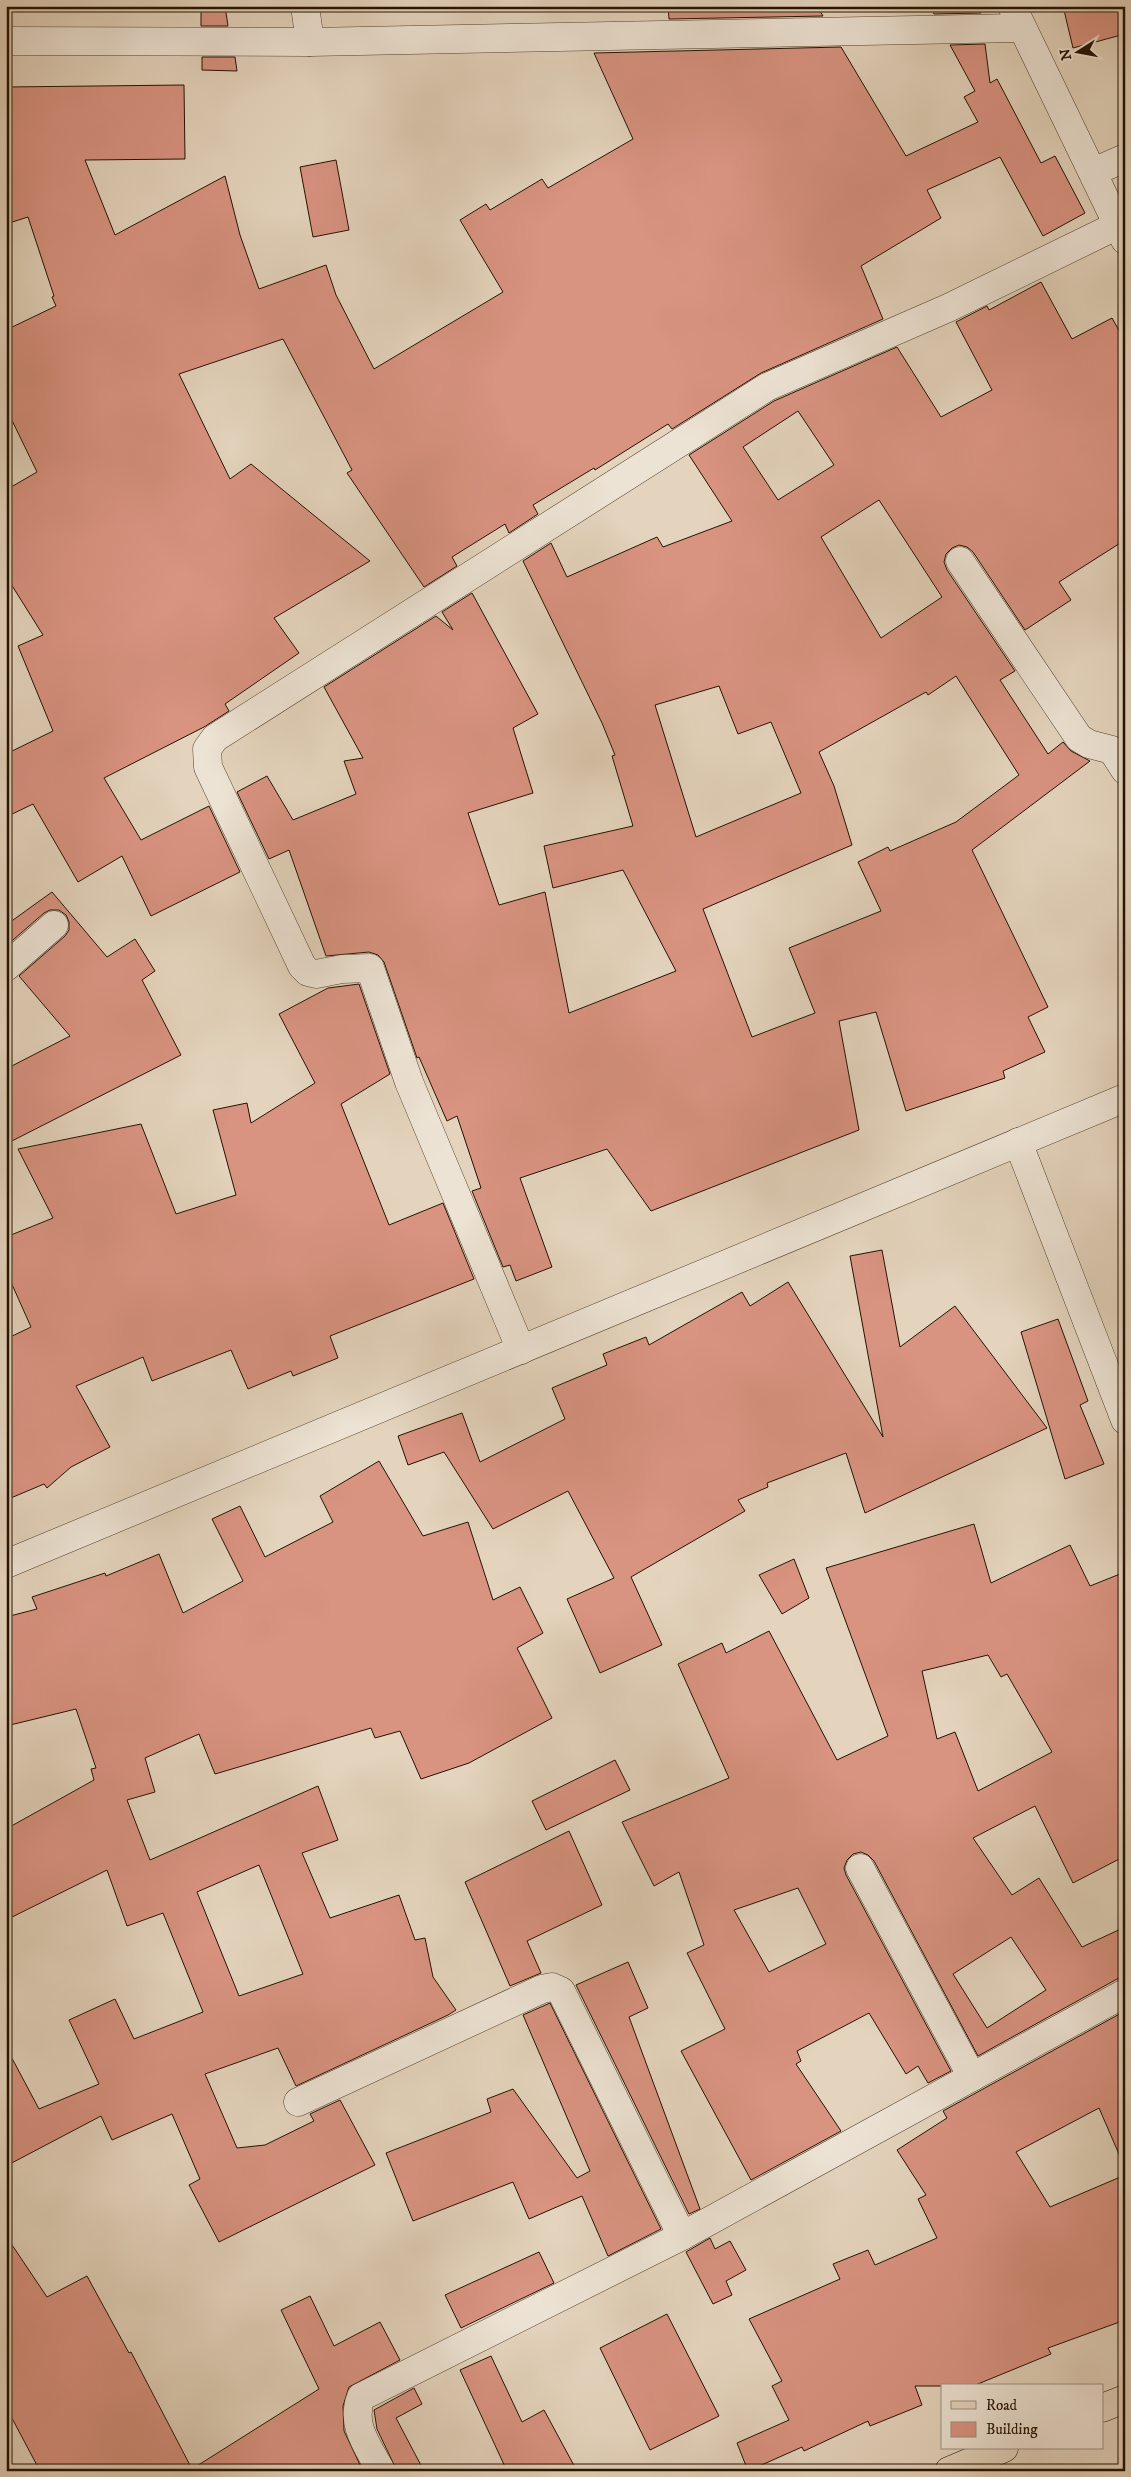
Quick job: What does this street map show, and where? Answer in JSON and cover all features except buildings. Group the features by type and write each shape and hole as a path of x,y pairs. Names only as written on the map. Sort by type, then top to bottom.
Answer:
{"main road":[{"path":"1104,2407 1125,2399"},
{"path":"949,2471 999,2450"}],"street":[{"path":"305,6 310,42"},
{"path":"6,42 310,42 1017,17 1121,233 767,387 215,738 207,749 208,767 302,966 308,972 316,974 342,969 370,968 410,1082 521,1350"},
{"path":"1093,172 1125,158"},
{"path":"960,561 1079,738 1089,744 1112,750 1125,770"},
{"path":"6,966 54,924"},
{"path":"6,1564 1125,1098"},
{"path":"1018,1142 1125,1420"},
{"path":"860,1868 972,2077"},
{"path":"298,2102 542,1989 552,1987 560,1991 682,2236"},
{"path":"381,2471 359,2429 356,2410 361,2397 682,2236 1125,1993"}]}
